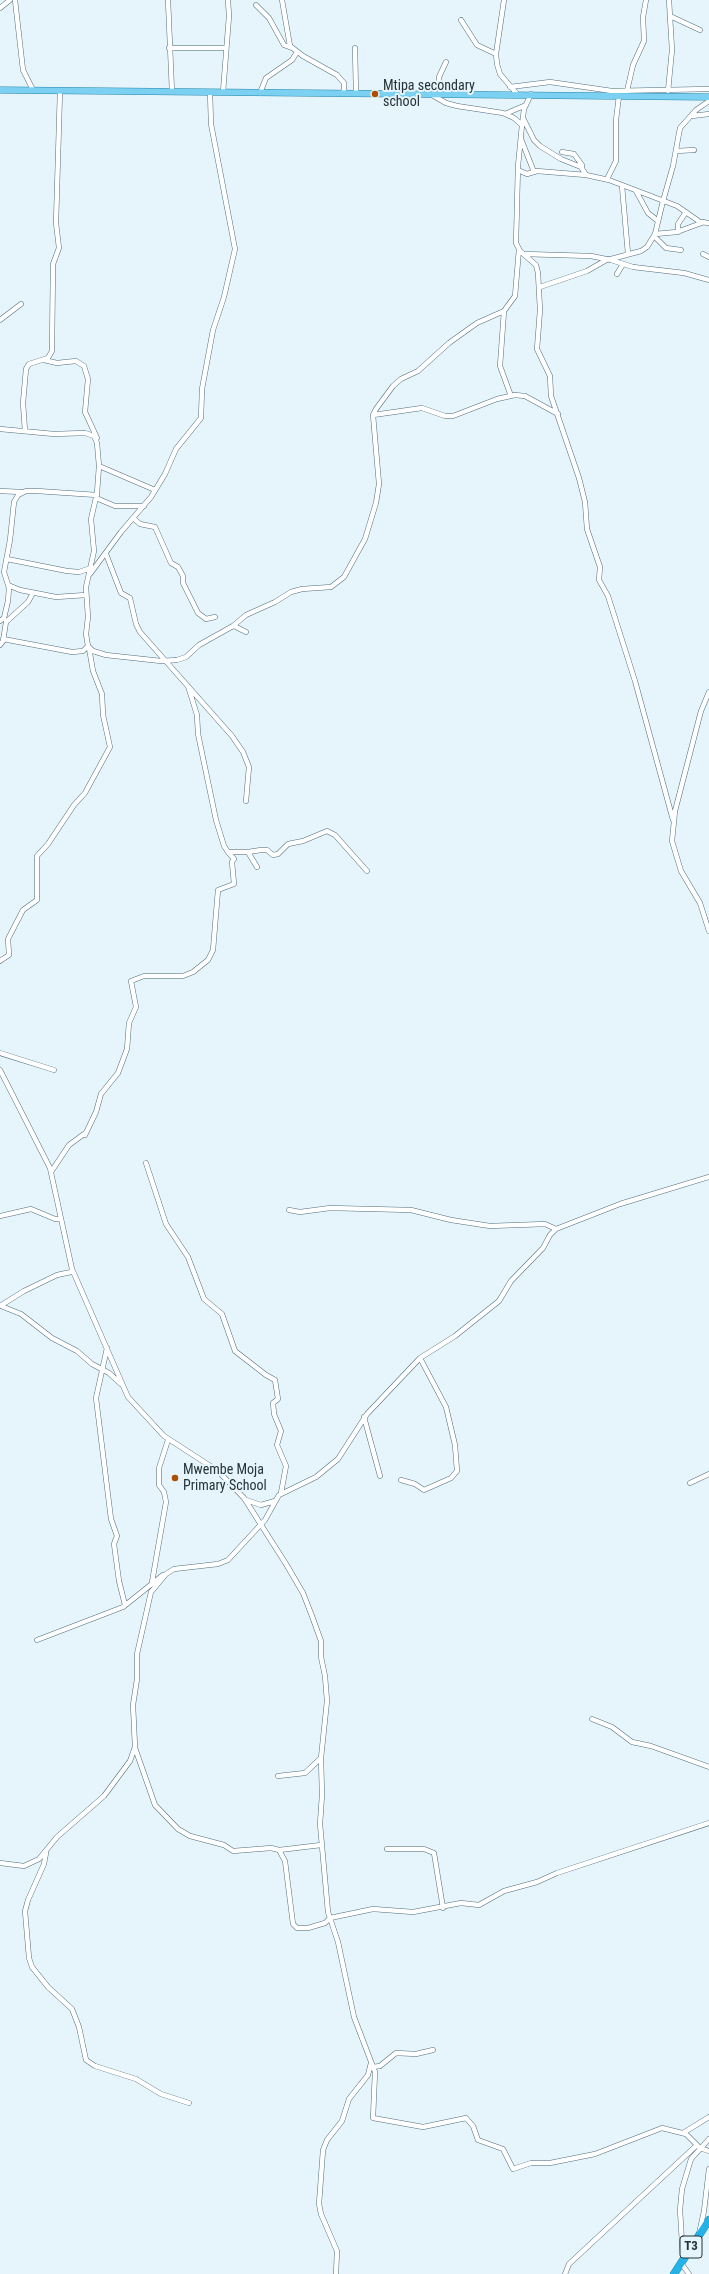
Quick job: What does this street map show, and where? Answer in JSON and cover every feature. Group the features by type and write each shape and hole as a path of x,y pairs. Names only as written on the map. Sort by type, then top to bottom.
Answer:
{"highway":[{"name":"T3","path":"674,2274 709,2220"}],"main road":[{"path":"0,90 531,94 709,97"}],"street":[{"path":"0,8 10,0"},
{"path":"16,0 23,70 33,90"},
{"path":"168,0 172,92"},
{"path":"223,92 229,16 228,0"},
{"path":"282,0 288,40 292,48 337,76 344,83 344,91 342,93"},
{"path":"504,0 496,54 500,74 517,94"},
{"path":"627,91 633,65 644,41 643,17 646,0"},
{"path":"668,91 672,50 669,0"},
{"path":"256,5 269,18 278,39 286,47 292,48"},
{"path":"670,16 700,30"},
{"path":"461,20 477,45 496,54"},
{"path":"169,48 226,48"},
{"path":"355,48 356,93"},
{"path":"260,93 266,78 292,60 297,52"},
{"path":"440,94 439,77 446,62"},
{"path":"510,86 550,82 602,90 668,91 709,89"},
{"path":"25,431 23,403 26,369 29,364 44,360 51,355 52,351 53,264 59,248 56,223 60,91"},
{"path":"89,575 144,506 165,474 176,450 201,418 202,389 213,330 234,259 235,242 211,124 210,92"},
{"path":"430,94 446,103 457,106 504,114 522,125"},
{"path":"511,396 500,366 504,311 514,296 519,249 516,230 518,170 522,118 531,94"},
{"path":"607,179 616,161 616,120 619,96"},
{"path":"540,287 587,271 609,259 644,250 655,235 663,201 668,191 680,128 696,110 709,102"},
{"path":"504,114 526,105"},
{"path":"692,116 709,114"},
{"path":"522,118 534,140 540,146 582,168"},
{"path":"521,139 534,172"},
{"path":"676,151 694,150"},
{"path":"562,152 574,154 582,165 586,175"},
{"path":"518,170 527,174 534,172 586,175 607,179 663,201 686,212 695,219 707,223"},
{"path":"622,186 628,254"},
{"path":"636,191 648,213 658,221"},
{"path":"678,232 678,224 686,212"},
{"path":"655,235 678,232 707,223"},
{"path":"655,235 666,248 681,250"},
{"path":"519,249 536,265 540,287 537,349 550,376 551,396 579,478 585,502 587,530 600,567 599,580 608,596 635,681 673,820"},
{"path":"524,254 576,255 609,259 623,264 684,273 709,280"},
{"path":"703,254 709,257"},
{"path":"617,274 623,264"},
{"path":"0,320 21,304"},
{"path":"89,647 106,655 165,661 183,658 199,645 234,626 246,615 275,602 291,592 302,589 331,587 339,583 351,567 370,530 378,490 373,415 393,386 401,379 418,371 444,348 477,323 504,311"},
{"path":"0,961 9,955 8,938 23,910 37,900 37,856 48,844 74,805 85,793 110,747 102,694 93,671 86,634 88,617 86,596 95,541 91,518 96,497 99,466 97,437 85,412 88,385 86,369 76,361 57,363 44,360"},
{"path":"373,415 422,408 445,416 453,416 497,399 511,396 525,396 558,414"},
{"path":"0,429 90,434 94,436 97,443"},
{"path":"99,466 155,490"},
{"path":"0,491 37,491 96,497 115,506 144,506"},
{"path":"0,621 4,618 7,608 8,585 4,572 14,502 22,492"},
{"path":"133,518 140,524 155,527 171,563 182,574 184,583 198,613 206,619 215,617"},
{"path":"106,554 121,593 130,598 137,628 243,752 249,767 246,801"},
{"path":"7,559 67,571 79,572 91,568"},
{"path":"8,585 34,593 56,597 86,596"},
{"path":"0,645 3,640 6,622 28,602 34,593"},
{"path":"234,626 246,632"},
{"path":"3,640 72,652 83,651 89,647"},
{"path":"51,1172 69,1145 84,1135 96,1112 101,1094 118,1073 127,1049 129,1023 136,1007 131,982 144,976 183,976 208,960 213,950 218,890 234,884 232,862 234,859 228,852 216,820 198,734 197,716 187,685"},
{"path":"709,692 673,820 672,841 676,858 685,879 700,904 709,931"},
{"path":"228,852 267,850 273,855 278,854 288,844 303,842 327,831 335,835 368,871"},
{"path":"248,852 257,867"},
{"path":"0,1053 54,1070"},
{"path":"0,1070 51,1172 72,1269 122,1385 133,1405 168,1440 194,1454 218,1471 244,1498 262,1524 303,1593 321,1641 321,1657 326,1676 327,1701 321,1758 321,1845 330,1918 338,1942 354,2017 375,2076 374,2119 423,2127 466,2118 473,2126 478,2140 503,2149 513,2169 531,2163 550,2162 595,2154 658,2128 683,2133 690,2137 698,2146 709,2151"},
{"path":"146,1163 166,1224 188,1257 204,1299 222,1314 235,1351 266,1375 275,1380 278,1399 274,1403 274,1414 282,1431 277,1445 286,1466 281,1494"},
{"path":"36,1640 125,1605 152,1582 174,1569 225,1562 262,1524 275,1501 281,1494 316,1477 338,1460 348,1447 364,1417 420,1358 455,1336 499,1301 511,1281 543,1248 556,1229 620,1204 709,1177"},
{"path":"290,1210 300,1212 330,1208 410,1210 449,1220 477,1224 545,1224 556,1229"},
{"path":"0,1216 31,1209 55,1219 61,1219"},
{"path":"0,1306 37,1284 64,1272 71,1272 72,1269"},
{"path":"0,1306 21,1314 44,1333 77,1351 102,1370 109,1373 122,1385"},
{"path":"107,1348 96,1398 111,1519 117,1536 114,1544 119,1581 125,1605"},
{"path":"401,1480 415,1484 424,1490 451,1478 457,1471 455,1445 446,1407 420,1358"},
{"path":"364,1417 380,1476"},
{"path":"152,1582 166,1502 164,1492 159,1485 159,1468 168,1440"},
{"path":"690,1483 709,1474"},
{"path":"244,1498 257,1504 265,1504 275,1501"},
{"path":"166,1574 151,1592 137,1654 137,1679 133,1705 135,1747 155,1805 178,1829 190,1836 220,1843 233,1851 279,1850 321,1845"},
{"path":"592,1719 612,1726 632,1742 651,1746 709,1767"},
{"path":"0,1863 27,1865 40,1859 57,1837 104,1796 130,1762 135,1747"},
{"path":"278,1776 305,1773 321,1758"},
{"path":"279,1850 285,1860 294,1926 308,1928 325,1922 330,1918 373,1909 413,1912 443,1908 461,1903 479,1905 504,1891 532,1884 556,1873 709,1822"},
{"path":"387,1849 424,1849 434,1853 443,1908"},
{"path":"46,1852 44,1864 28,1900 25,1911 29,1958 32,1967 48,1986 72,2009 79,2027 86,2060 95,2066 136,2079 161,2094 189,2102"},
{"path":"372,2065 380,2066 396,2053 416,2054 433,2050"},
{"path":"336,2274 337,2251 321,2214 319,2204 323,2150 326,2140 342,2122 348,2099 368,2076 372,2065"},
{"path":"683,2133 709,2117"},
{"path":"565,2274 569,2264 698,2146 709,2139"},
{"path":"689,2274 682,2261 680,2210 682,2189 688,2165 698,2146"},
{"path":"699,2236 706,2198 709,2169"}],"place":[{"name":"Mtipa secondary school","path":"375,94"},
{"name":"Mwembe Moja Primary School","path":"175,1478"}]}
